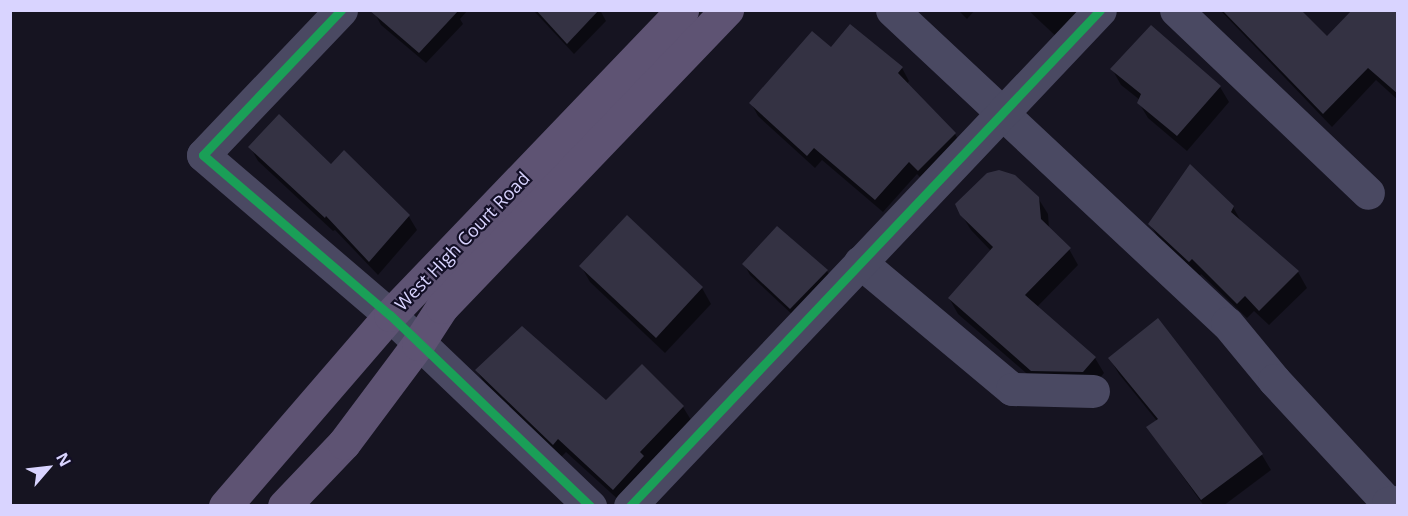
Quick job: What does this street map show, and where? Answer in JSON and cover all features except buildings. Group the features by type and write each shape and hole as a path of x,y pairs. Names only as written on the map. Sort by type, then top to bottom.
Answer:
{"main road":[{"name":"West High Court Road","path":"225,506 390,315 682,10"},
{"name":"West High Court Road","path":"284,506 344,443 418,344 442,307 727,10"}],"street":[{"path":"892,10 1227,323 1274,381 1388,503 1398,502"},
{"path":"630,506 1100,10"},
{"path":"1176,10 1368,193"},
{"path":"330,14 202,155 390,315 590,506"},
{"path":"860,262 1012,389 1093,391"}],"cycle path":[{"path":"341,10 203,155 390,315 590,506"},
{"path":"630,506 1100,10"}]}
